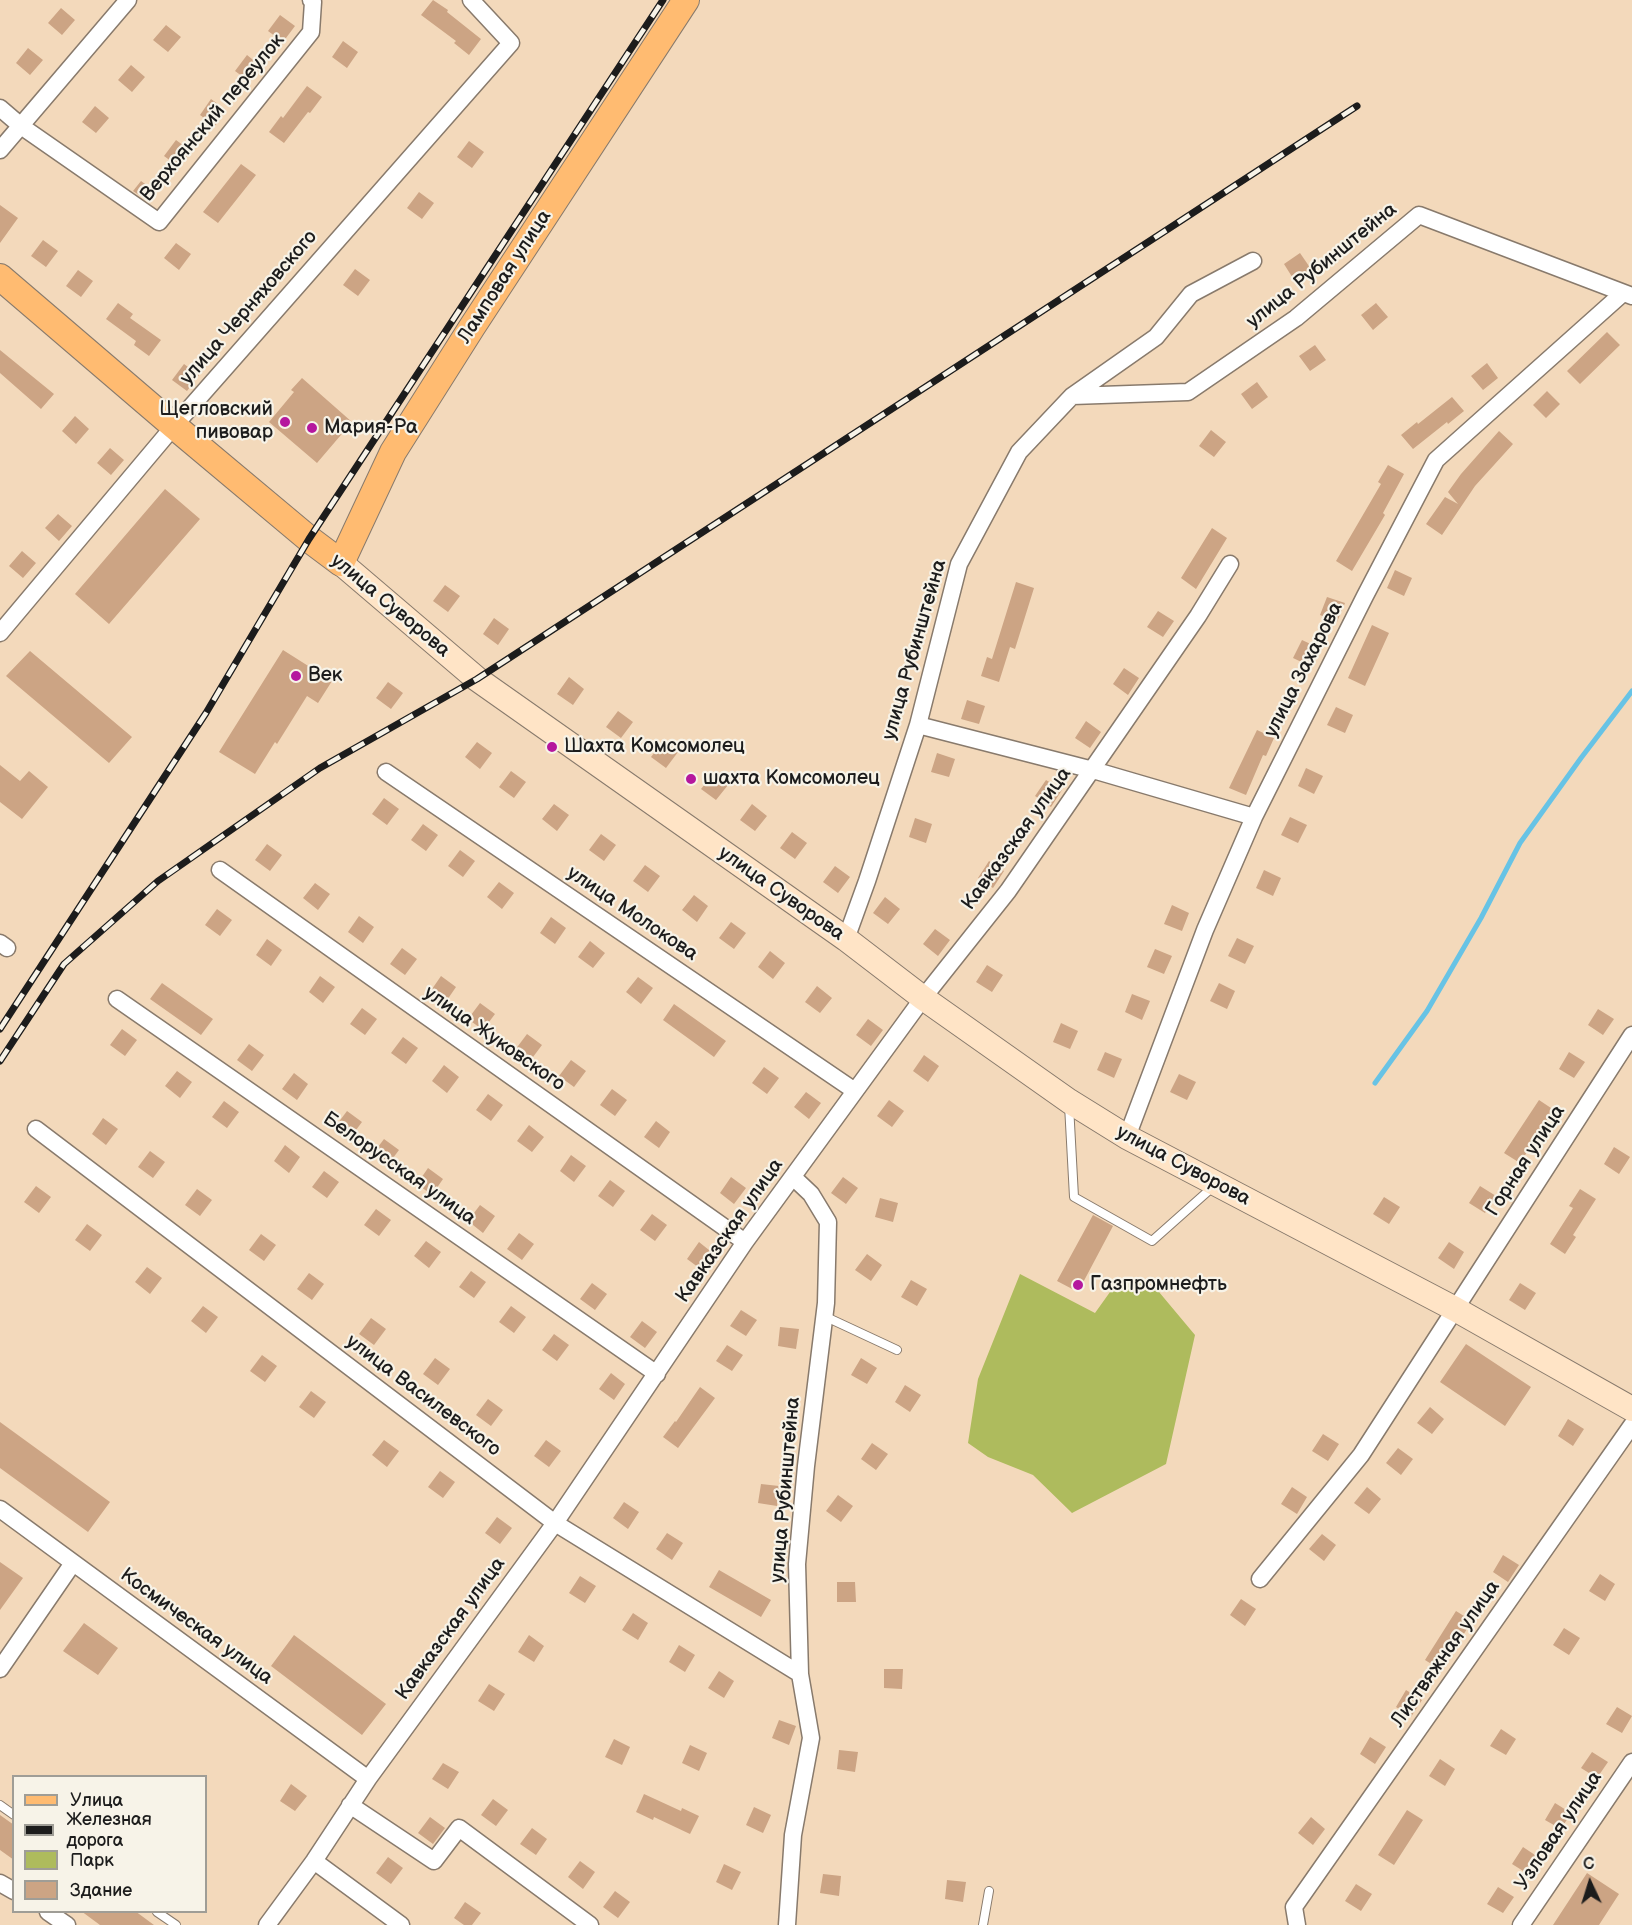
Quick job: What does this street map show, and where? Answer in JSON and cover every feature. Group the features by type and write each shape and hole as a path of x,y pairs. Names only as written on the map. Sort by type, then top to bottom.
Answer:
{"main road":[{"name":"Ламповая улица","path":"341,563 393,452 478,317 686,0"},
{"name":"улица Суворова","path":"0,277 174,426 341,563"}],"street":[{"path":"0,150 128,0"},
{"name":"Верхоянский переулок","path":"0,108 21,126 159,222 310,32 313,2 311,0"},
{"name":"улица Черняховского","path":"0,633 174,426 511,43 471,0"},
{"name":"улица Рубинштейна","path":"1072,396 1188,392 1296,318 1419,215 1628,294"},
{"name":"улица Рубинштейна","path":"846,939 918,726 959,564 1019,452 1072,396 1156,337 1191,294 1253,261"},
{"name":"улица Захарова","path":"1127,1137 1204,930 1254,817 1436,460 1628,294"},
{"name":"улица Суворова","path":"341,563 477,679 846,939 923,998 1069,1101 1127,1137 1455,1309 1632,1409"},
{"name":"Кавказская улица","path":"267,1925 314,1861 368,1779 555,1523 745,1242 923,998 1008,891 1198,616 1230,564"},
{"path":"918,726 1093,770 1254,817"},
{"name":"улица Молокова","path":"386,772 855,1091"},
{"name":"улица Жуковского","path":"220,870 745,1242"},
{"name":"Белорусская улица","path":"117,999 657,1374"},
{"name":"Горная улица","path":"1260,1579 1361,1455 1632,1035"},
{"name":"улица Василевского","path":"36,1129 555,1523 800,1674"},
{"name":"улица Рубинштейна","path":"787,1925 793,1835 811,1738 800,1674 797,1564 824,1316 828,1222 811,1194 793,1177"},
{"name":"Листвяжная улица","path":"1297,1925 1294,1907 1632,1425"},
{"name":"Космическая улица","path":"0,1509 368,1779"},
{"path":"0,1669 73,1563"},
{"name":"Узловая улица","path":"1521,1925 1632,1761"},
{"path":"350,1805 434,1861 459,1828 590,1925"},
{"path":"314,1861 402,1925"},
{"path":"51,1913 67,1925"}],"lane":[{"path":"1069,1101 1074,1197 1152,1241 1216,1184"},
{"path":"824,1316 897,1350"},
{"path":"983,1925 989,1891"},
{"path":"160,1913 176,1925"}],"green space":[{"path":"1020,1274 1095,1313 1110,1292 1136,1280 1159,1292 1195,1335 1166,1464 1072,1513 1033,1475 988,1457 968,1443 978,1379"}],"building":[{"path":"433,0 481,39 469,55 454,43 456,41 421,15"},
{"path":"61,8 75,20 62,35 48,23"},
{"path":"280,15 295,26 283,42 268,31"},
{"path":"166,25 181,37 168,52 153,40"},
{"path":"343,41 358,52 347,68 332,57"},
{"path":"28,48 43,60 30,75 16,63"},
{"path":"247,55 262,67 250,82 235,71"},
{"path":"131,65 145,77 132,92 118,80"},
{"path":"307,86 322,97 284,143 269,132 281,116 283,118"},
{"path":"211,99 226,110 215,126 200,115"},
{"path":"95,106 109,118 96,133 82,122"},
{"path":"176,140 191,151 179,167 164,156"},
{"path":"469,141 484,152 472,168 457,157"},
{"path":"241,164 256,175 218,223 203,212"},
{"path":"141,181 156,192 149,202 133,191"},
{"path":"419,192 434,203 422,219 407,208"},
{"path":"0,205 18,218 0,243"},
{"path":"43,240 58,251 46,267 31,256"},
{"path":"176,243 191,254 179,270 164,258"},
{"path":"1300,253 1311,269 1294,280 1284,264"},
{"path":"355,269 370,280 358,296 343,285"},
{"path":"78,270 93,281 81,297 66,286"},
{"path":"118,303 133,314 130,318 161,340 149,356 134,345 136,341 106,319"},
{"path":"1376,303 1388,317 1373,330 1361,315"},
{"path":"1607,332 1620,345 1580,384 1567,371"},
{"path":"1315,345 1326,360 1310,371 1299,356"},
{"path":"0,350 54,394 41,409 0,373"},
{"path":"1487,363 1498,378 1483,390 1471,376"},
{"path":"184,364 199,375 187,391 172,380"},
{"path":"302,378 352,422 317,463 269,422 294,392 291,390"},
{"path":"1257,382 1268,397 1252,409 1241,394"},
{"path":"1547,391 1560,404 1546,418 1533,405"},
{"path":"1452,397 1464,411 1413,449 1401,435"},
{"path":"75,416 89,429 76,444 62,431"},
{"path":"1211,430 1226,442 1214,457 1199,446"},
{"path":"1499,431 1513,444 1475,486 1442,535 1426,524 1445,497 1458,504 1448,492"},
{"path":"110,448 124,460 111,475 97,463"},
{"path":"1388,465 1404,474 1383,513 1385,515 1352,571 1336,561 1381,484 1378,482"},
{"path":"165,489 200,519 109,624 75,594"},
{"path":"58,514 72,526 59,541 45,528"},
{"path":"1212,528 1227,538 1196,589 1181,578"},
{"path":"22,551 36,563 23,578 9,566"},
{"path":"1395,570 1412,578 1404,596 1387,588"},
{"path":"1016,582 1034,588 1015,649 1010,647 999,682 981,676 987,657 992,659"},
{"path":"445,585 460,596 448,612 433,601"},
{"path":"1327,597 1345,603 1337,622 1320,615"},
{"path":"1158,611 1174,621 1163,637 1147,627"},
{"path":"494,618 509,629 498,645 483,634"},
{"path":"1372,625 1389,633 1365,686 1348,678"},
{"path":"1302,640 1319,648 1310,666 1293,658"},
{"path":"283,650 332,681 318,703 307,696 255,774 219,752"},
{"path":"30,651 132,737 109,763 6,676"},
{"path":"1124,668 1139,678 1128,695 1113,684"},
{"path":"569,677 584,689 573,705 557,694"},
{"path":"388,682 403,693 391,709 376,698"},
{"path":"967,700 985,706 979,724 961,719"},
{"path":"1336,707 1353,715 1345,733 1327,725"},
{"path":"618,711 633,722 621,738 606,727"},
{"path":"1086,721 1101,732 1090,748 1075,738"},
{"path":"1257,730 1274,738 1266,756 1263,755 1246,795 1229,788"},
{"path":"663,741 678,752 666,768 651,757"},
{"path":"477,742 492,753 480,769 465,757"},
{"path":"937,753 955,759 949,777 931,772"},
{"path":"0,765 20,781 29,771 48,787 22,819 0,802"},
{"path":"1306,768 1323,776 1314,794 1298,786"},
{"path":"511,771 526,782 514,798 499,787"},
{"path":"713,774 728,785 716,800 701,789"},
{"path":"1046,780 1062,790 1051,807 1035,796"},
{"path":"384,798 399,809 387,825 372,814"},
{"path":"554,804 569,815 557,831 542,819"},
{"path":"752,804 767,816 755,831 740,820"},
{"path":"1290,817 1307,825 1298,843 1281,835"},
{"path":"915,818 932,824 926,843 909,837"},
{"path":"423,824 438,835 426,851 411,840"},
{"path":"792,832 807,843 795,859 780,848"},
{"path":"601,834 616,845 604,861 589,850"},
{"path":"267,844 282,855 270,871 255,860"},
{"path":"460,850 475,861 463,877 448,866"},
{"path":"989,861 1004,871 993,888 978,878"},
{"path":"645,865 660,876 648,892 633,881"},
{"path":"835,866 850,877 838,893 823,882"},
{"path":"1264,870 1281,878 1273,896 1256,888"},
{"path":"499,882 514,893 502,909 487,897"},
{"path":"315,883 330,894 318,910 303,898"},
{"path":"694,895 708,906 697,922 682,910"},
{"path":"885,897 900,909 888,924 873,913"},
{"path":"1172,905 1189,913 1182,931 1164,924"},
{"path":"217,909 232,920 220,936 205,925"},
{"path":"359,916 374,927 363,943 348,932"},
{"path":"551,917 566,928 555,944 540,933"},
{"path":"731,922 746,933 734,949 719,938"},
{"path":"935,929 950,940 938,956 923,944"},
{"path":"1237,938 1254,946 1245,964 1228,956"},
{"path":"267,939 282,950 271,966 256,955"},
{"path":"590,941 605,953 593,968 578,957"},
{"path":"402,948 417,959 405,975 390,964"},
{"path":"1155,949 1172,956 1164,974 1147,967"},
{"path":"770,951 785,963 773,979 758,967"},
{"path":"987,965 1003,975 992,992 976,982"},
{"path":"320,976 335,987 323,1003 309,992"},
{"path":"441,976 456,987 445,1003 430,992"},
{"path":"638,977 653,988 641,1004 626,992"},
{"path":"162,983 213,1019 201,1035 150,999"},
{"path":"1219,983 1235,991 1227,1009 1210,1001"},
{"path":"817,986 832,998 820,1013 805,1002"},
{"path":"1132,994 1150,1001 1142,1020 1125,1012"},
{"path":"480,1003 495,1014 483,1030 468,1019"},
{"path":"674,1004 726,1041 714,1057 663,1020"},
{"path":"362,1008 377,1019 365,1035 350,1024"},
{"path":"1598,1009 1614,1019 1603,1035 1588,1025"},
{"path":"868,1019 883,1030 871,1046 856,1035"},
{"path":"1061,1023 1078,1031 1070,1049 1053,1042"},
{"path":"122,1029 137,1040 125,1056 110,1045"},
{"path":"527,1034 542,1045 530,1061 515,1050"},
{"path":"403,1037 418,1048 406,1064 391,1053"},
{"path":"249,1044 264,1055 252,1071 237,1060"},
{"path":"1105,1052 1122,1059 1114,1078 1097,1070"},
{"path":"1569,1052 1585,1062 1574,1078 1559,1069"},
{"path":"924,1055 939,1066 928,1082 913,1071"},
{"path":"571,1060 586,1071 574,1087 559,1076"},
{"path":"444,1065 459,1077 447,1093 432,1081"},
{"path":"764,1067 779,1078 767,1094 752,1083"},
{"path":"177,1071 192,1082 180,1098 165,1086"},
{"path":"294,1073 308,1084 297,1100 282,1089"},
{"path":"1179,1074 1196,1082 1187,1100 1170,1092"},
{"path":"612,1089 627,1100 615,1116 600,1105"},
{"path":"806,1092 821,1103 809,1119 794,1107"},
{"path":"488,1094 503,1105 491,1121 476,1110"},
{"path":"889,1100 904,1111 892,1127 877,1116"},
{"path":"1539,1100 1554,1110 1520,1163 1504,1153"},
{"path":"224,1101 239,1112 227,1128 212,1117"},
{"path":"347,1111 362,1122 350,1138 335,1127"},
{"path":"103,1118 118,1129 106,1145 92,1134"},
{"path":"656,1121 670,1132 659,1148 644,1137"},
{"path":"529,1125 544,1137 532,1152 517,1141"},
{"path":"384,1139 399,1150 387,1166 372,1155"},
{"path":"285,1145 300,1157 289,1173 274,1161"},
{"path":"1614,1147 1630,1157 1619,1174 1604,1164"},
{"path":"150,1151 165,1162 153,1178 138,1167"},
{"path":"571,1155 586,1166 574,1182 560,1171"},
{"path":"428,1168 443,1179 432,1195 417,1184"},
{"path":"324,1171 339,1182 327,1198 312,1187"},
{"path":"731,1177 746,1188 734,1204 720,1193"},
{"path":"843,1177 858,1188 846,1204 831,1193"},
{"path":"610,1180 625,1191 613,1207 598,1196"},
{"path":"36,1186 51,1197 39,1213 24,1202"},
{"path":"1480,1186 1496,1196 1485,1213 1469,1203"},
{"path":"197,1189 212,1200 200,1216 185,1205"},
{"path":"1580,1189 1596,1199 1573,1235 1576,1237 1565,1254 1550,1244 1573,1208 1569,1206"},
{"path":"1384,1197 1400,1207 1389,1224 1373,1214"},
{"path":"880,1198 898,1203 893,1222 875,1217"},
{"path":"480,1205 495,1216 483,1233 468,1221"},
{"path":"376,1209 391,1220 379,1236 364,1225"},
{"path":"652,1214 667,1225 655,1241 640,1230"},
{"path":"1093,1215 1113,1226 1078,1292 1057,1281"},
{"path":"87,1224 102,1235 90,1251 75,1240"},
{"path":"519,1233 534,1244 522,1260 507,1249"},
{"path":"261,1234 276,1245 264,1261 249,1250"},
{"path":"426,1241 441,1252 429,1268 414,1256"},
{"path":"699,1242 714,1254 702,1270 687,1259"},
{"path":"1449,1242 1464,1252 1454,1269 1438,1258"},
{"path":"867,1254 882,1265 871,1281 855,1270"},
{"path":"147,1267 162,1278 150,1294 135,1282"},
{"path":"471,1271 486,1282 474,1298 459,1287"},
{"path":"309,1273 324,1284 312,1300 297,1289"},
{"path":"911,1280 927,1289 917,1306 901,1297"},
{"path":"592,1283 607,1294 595,1310 580,1299"},
{"path":"1520,1283 1536,1293 1525,1310 1509,1300"},
{"path":"203,1306 218,1317 206,1333 191,1321"},
{"path":"511,1306 526,1317 514,1333 499,1322"},
{"path":"741,1310 757,1320 746,1336 730,1326"},
{"path":"371,1318 386,1329 374,1345 359,1334"},
{"path":"642,1321 657,1332 645,1348 630,1337"},
{"path":"780,1327 799,1329 796,1349 778,1346"},
{"path":"554,1334 569,1345 557,1361 542,1350"},
{"path":"1466,1344 1531,1387 1505,1426 1440,1382"},
{"path":"727,1345 743,1355 732,1371 716,1361"},
{"path":"262,1355 277,1366 265,1382 250,1371"},
{"path":"435,1358 450,1369 438,1385 423,1374"},
{"path":"861,1358 877,1368 867,1384 851,1375"},
{"path":"611,1373 625,1384 614,1400 599,1389"},
{"path":"905,1385 921,1395 910,1412 895,1402"},
{"path":"700,1387 715,1398 678,1448 663,1437"},
{"path":"311,1391 326,1402 314,1418 299,1407"},
{"path":"488,1399 503,1410 491,1426 476,1415"},
{"path":"1430,1407 1444,1419 1432,1434 1417,1423"},
{"path":"1568,1419 1584,1429 1573,1446 1558,1436"},
{"path":"0,1422 110,1502 88,1532 0,1468"},
{"path":"1323,1434 1339,1444 1328,1461 1312,1451"},
{"path":"384,1440 399,1451 387,1467 372,1455"},
{"path":"546,1440 561,1451 549,1467 534,1456"},
{"path":"872,1443 888,1454 876,1470 861,1459"},
{"path":"1398,1448 1413,1459 1401,1475 1386,1463"},
{"path":"440,1471 455,1482 443,1498 428,1487"},
{"path":"761,1484 779,1486 777,1506 758,1503"},
{"path":"1292,1487 1307,1497 1297,1514 1281,1504"},
{"path":"1367,1487 1381,1499 1369,1514 1354,1503"},
{"path":"838,1495 853,1506 841,1522 826,1511"},
{"path":"624,1502 639,1512 628,1529 613,1518"},
{"path":"497,1517 512,1528 500,1544 485,1533"},
{"path":"667,1533 683,1543 672,1560 656,1549"},
{"path":"1322,1534 1336,1545 1324,1561 1309,1549"},
{"path":"1503,1555 1519,1565 1508,1582 1493,1572"},
{"path":"0,1562 23,1578 0,1610"},
{"path":"719,1570 771,1600 761,1617 709,1587"},
{"path":"1600,1574 1615,1584 1605,1601 1589,1591"},
{"path":"580,1576 596,1586 585,1603 569,1593"},
{"path":"837,1582 855,1582 856,1602 837,1602"},
{"path":"1241,1599 1256,1609 1245,1626 1230,1615"},
{"path":"1456,1611 1472,1621 1441,1670 1425,1660"},
{"path":"633,1613 648,1623 638,1640 622,1630"},
{"path":"84,1623 118,1648 98,1675 63,1651"},
{"path":"1564,1628 1580,1638 1569,1655 1553,1645"},
{"path":"294,1635 386,1704 362,1735 271,1666"},
{"path":"529,1635 544,1646 534,1662 518,1652"},
{"path":"679,1645 695,1655 685,1672 669,1662"},
{"path":"884,1669 903,1669 902,1689 884,1688"},
{"path":"719,1671 734,1681 724,1698 708,1688"},
{"path":"489,1684 505,1694 494,1711 478,1701"},
{"path":"1406,1690 1422,1700 1411,1717 1396,1707"},
{"path":"1617,1707 1632,1716 1622,1733 1606,1724"},
{"path":"779,1720 796,1726 789,1745 772,1738"},
{"path":"1501,1729 1516,1739 1506,1755 1490,1746"},
{"path":"1370,1737 1386,1747 1375,1764 1360,1754"},
{"path":"614,1739 630,1747 622,1765 605,1757"},
{"path":"690,1745 707,1753 699,1771 682,1763"},
{"path":"839,1750 858,1752 855,1772 837,1769"},
{"path":"1592,1752 1608,1762 1597,1778 1581,1768"},
{"path":"1440,1759 1455,1769 1445,1786 1429,1776"},
{"path":"443,1763 459,1772 448,1789 432,1779"},
{"path":"291,1784 307,1796 295,1811 280,1801"},
{"path":"644,1794 681,1811 682,1808 699,1816 690,1834 654,1817 653,1820 636,1812"},
{"path":"493,1799 508,1810 496,1826 481,1815"},
{"path":"1555,1803 1571,1813 1561,1829 1545,1820"},
{"path":"754,1807 771,1815 763,1833 746,1825"},
{"path":"1407,1810 1423,1820 1394,1865 1378,1855"},
{"path":"0,1815 12,1824 12,1859 0,1850"},
{"path":"430,1817 445,1828 433,1844 418,1833"},
{"path":"1311,1817 1325,1829 1313,1845 1298,1833"},
{"path":"532,1828 547,1839 536,1855 520,1844"},
{"path":"1523,1847 1538,1857 1528,1874 1512,1864"},
{"path":"388,1857 403,1868 391,1884 376,1873"},
{"path":"580,1861 595,1872 583,1889 568,1877"},
{"path":"724,1864 741,1872 732,1890 716,1882"},
{"path":"1587,1873 1619,1894 1599,1925 1553,1925"},
{"path":"823,1874 841,1876 839,1896 820,1893"},
{"path":"947,1880 966,1882 963,1902 945,1899"},
{"path":"1356,1884 1372,1894 1361,1911 1345,1901"},
{"path":"1498,1887 1514,1897 1503,1913 1487,1904"},
{"path":"615,1891 630,1902 618,1918 603,1907"},
{"path":"465,1902 481,1913 472,1925 464,1925 454,1918"},
{"path":"84,1913 138,1913 154,1925 100,1925"}],"waterway":[{"path":"1375,1083 1427,1011 1481,918 1520,843 1632,691"}],"railway":[{"path":"0,1029 206,713 309,539 663,0"},
{"path":"0,1061 64,964 158,881 320,768 477,679 1357,106"}],"place":[{"name":"Щегловский пивовар","path":"285,422"},
{"name":"Мария-Ра","path":"312,428"},
{"name":"Век","path":"296,676"},
{"name":"Шахта Комсомолец","path":"552,747"},
{"name":"шахта Комсомолец","path":"691,779"},
{"name":"Газпромнефть","path":"1078,1285"}]}
